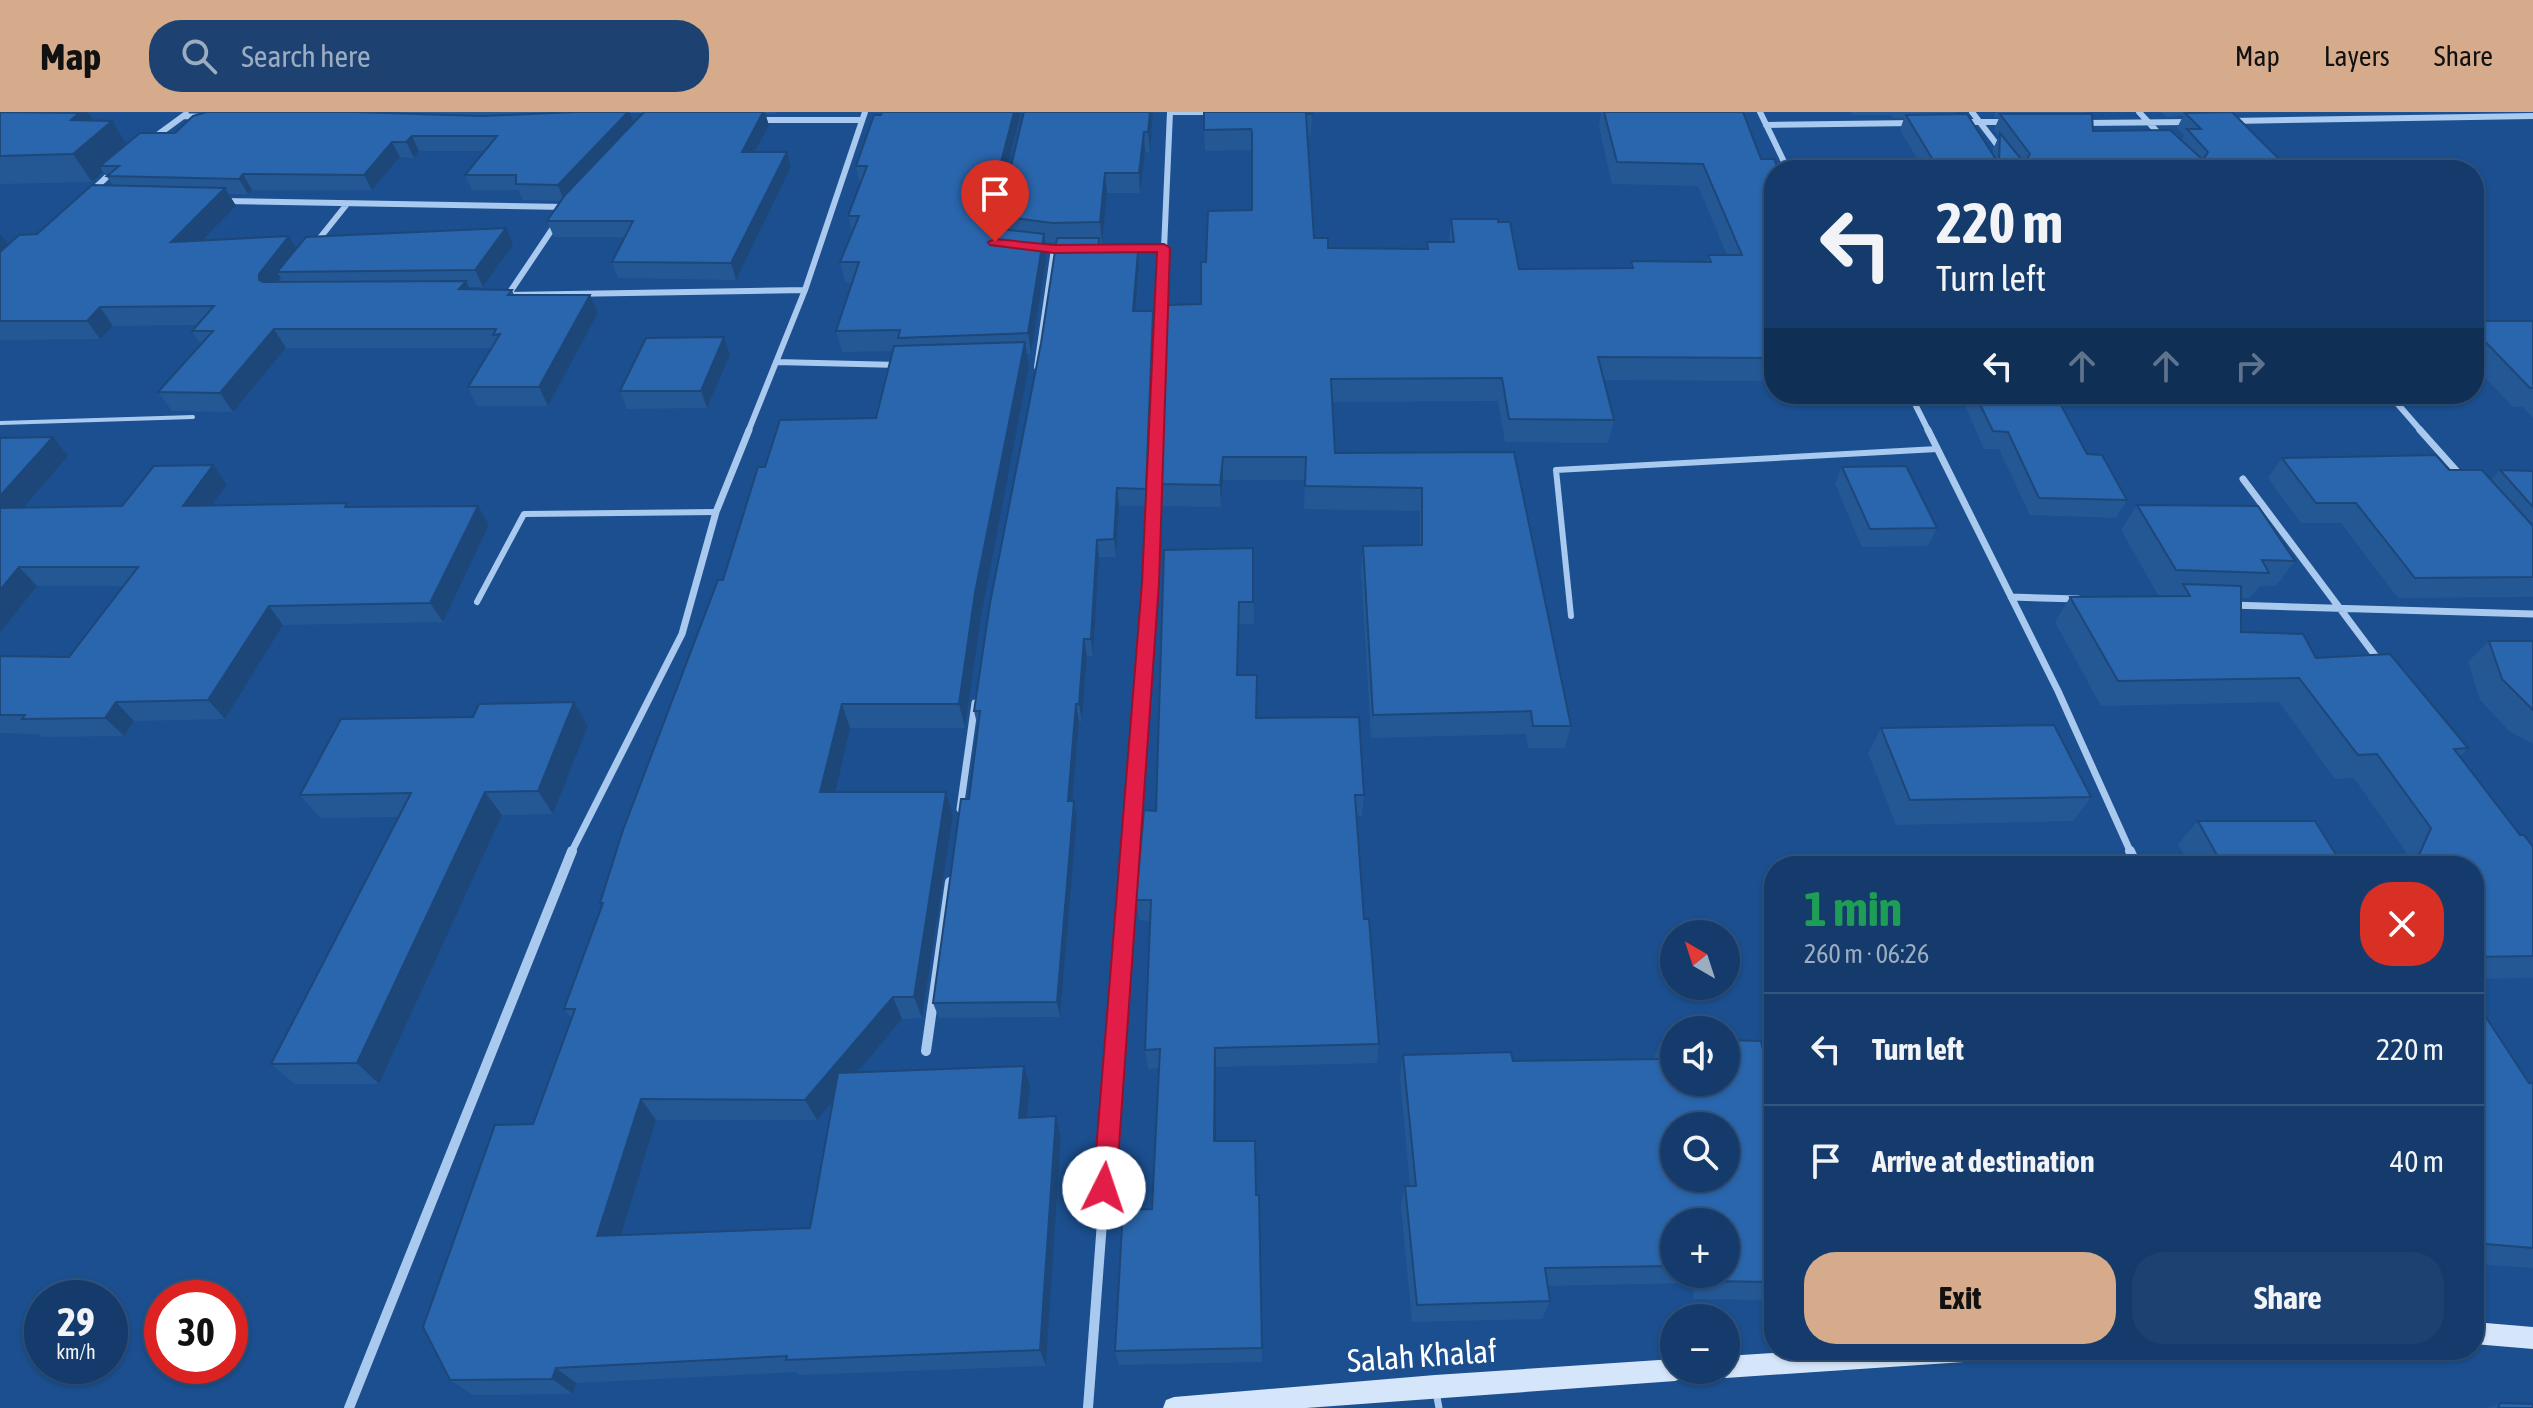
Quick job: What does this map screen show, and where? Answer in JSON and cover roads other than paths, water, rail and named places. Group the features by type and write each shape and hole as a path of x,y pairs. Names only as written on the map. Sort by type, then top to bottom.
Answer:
{"main road":[{"path":"2484,1334 2533,1338"},
{"path":"1740,1366 1830,1360"},
{"name":"Salah Khalaf","path":"1174,1408 1437,1397 1660,1372"}],"street":[{"path":"1088,1408 1150,583 1170,112"},
{"path":"1760,112 1783,160"},
{"path":"1972,112 2007,158"},
{"path":"2139,112 2166,142"},
{"path":"141,147 186,114 214,117"},
{"path":"349,1408 576,840 682,634 716,512 805,290 864,116 755,120"},
{"path":"2225,121 2533,116"},
{"path":"1949,123 2010,122"},
{"path":"2071,123 2194,122"},
{"path":"1766,125 1919,123"},
{"path":"102,197 87,197 119,165"},
{"path":"508,295 577,196"},
{"path":"209,200 567,207"},
{"path":"311,250 347,204"},
{"path":"1039,247 1070,249"},
{"path":"1085,249 1164,248"},
{"path":"1035,375 1054,249"},
{"path":"493,295 805,290"},
{"path":"1024,361 1038,360"},
{"path":"776,362 906,365"},
{"path":"1915,404 2058,691 2132,856"},
{"path":"2398,404 2471,487"},
{"path":"2243,479 2388,673"},
{"path":"2011,597 2089,600"},
{"path":"2214,604 2533,614"},
{"path":"959,820 976,697"},
{"path":"926,1051 952,866"}],"lane":[{"path":"1170,112 1216,113"},
{"path":"0,423 193,417"},
{"path":"1571,616 1556,470 1937,449"},
{"path":"477,602 524,514 716,512"}]}
